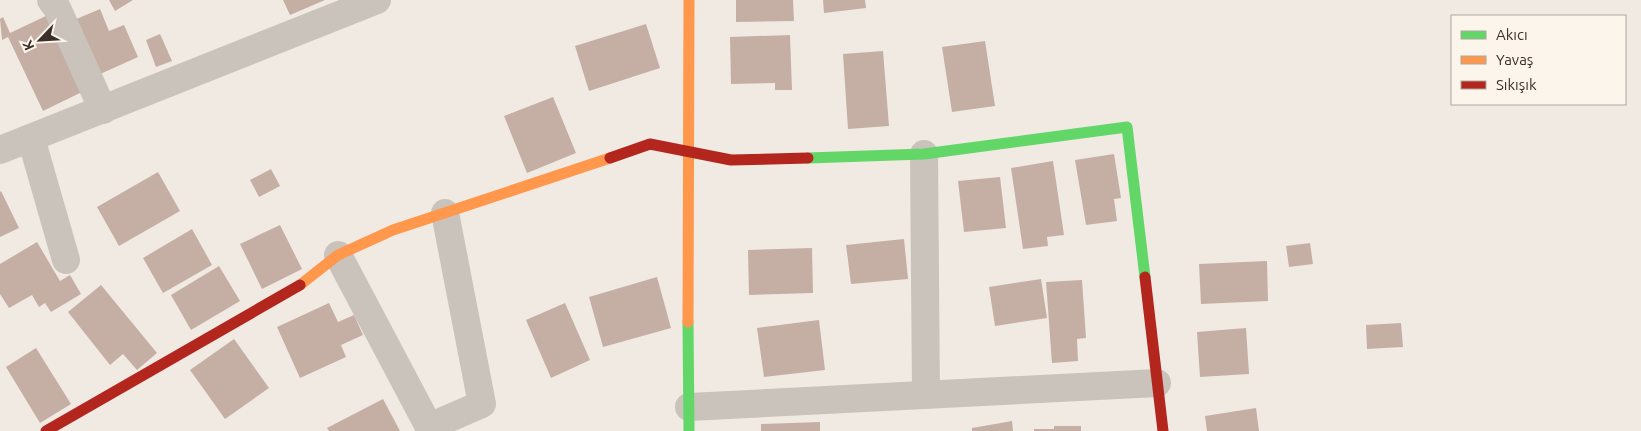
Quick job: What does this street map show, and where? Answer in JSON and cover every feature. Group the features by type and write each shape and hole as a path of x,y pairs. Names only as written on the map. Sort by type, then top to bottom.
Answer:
{"street":[{"path":"51,0 57,8 103,110"},
{"path":"0,150 377,0"},
{"path":"689,0 687,152 689,419 926,395 1157,383"},
{"path":"46,431 301,284 338,255 393,230 650,144 731,160 924,154 1127,127 1163,431"},
{"path":"31,138 66,260"},
{"path":"924,154 926,395"},
{"path":"338,255 429,427 482,404 445,213"}],"building":[{"path":"109,0 133,0 115,11"},
{"path":"283,0 325,0 290,15"},
{"path":"736,0 793,0 794,21 736,22"},
{"path":"823,0 865,0 866,8 824,13"},
{"path":"100,9 109,31 124,25 138,57 98,75 74,20"},
{"path":"50,14 86,90 43,111 8,37 2,40 0,19 3,17 10,33"},
{"path":"646,24 660,68 589,91 575,46"},
{"path":"160,34 172,61 156,67 146,40"},
{"path":"790,35 792,90 775,90 775,83 731,84 730,37"},
{"path":"985,41 995,106 952,112 942,47"},
{"path":"883,51 889,126 848,129 843,54"},
{"path":"553,97 576,153 527,173 504,116"},
{"path":"1114,154 1121,198 1114,199 1117,221 1086,225 1075,160"},
{"path":"1053,161 1064,235 1047,237 1048,246 1023,249 1011,168"},
{"path":"271,169 280,186 259,197 250,180"},
{"path":"158,172 180,211 119,246 97,207"},
{"path":"1000,177 1006,228 964,232 958,181"},
{"path":"0,192 19,228 0,237"},
{"path":"280,225 302,269 262,289 240,244"},
{"path":"192,229 212,265 163,293 143,258"},
{"path":"904,239 908,279 851,284 846,245"},
{"path":"37,242 60,281 70,275 81,294 51,312 45,303 39,307 32,295 9,308 0,294 0,264"},
{"path":"1310,243 1313,264 1289,267 1286,246"},
{"path":"812,248 813,293 749,295 748,250"},
{"path":"1267,261 1268,301 1201,304 1199,264"},
{"path":"219,266 240,301 191,330 171,295"},
{"path":"657,277 671,328 603,347 589,297"},
{"path":"1041,279 1047,318 995,326 989,287"},
{"path":"1082,280 1086,338 1077,339 1078,361 1052,363 1046,282"},
{"path":"101,285 157,353 137,370 123,354 110,365 68,312"},
{"path":"329,303 338,322 354,315 363,335 341,345 346,357 300,378 277,327"},
{"path":"565,303 590,360 551,378 526,320"},
{"path":"819,320 825,370 764,377 757,328"},
{"path":"1401,323 1403,347 1367,349 1366,325"},
{"path":"1246,328 1249,374 1200,377 1197,332"},
{"path":"234,339 269,388 225,419 190,370"},
{"path":"36,348 71,404 40,423 6,367"},
{"path":"383,399 400,431 329,431 327,428"},
{"path":"1256,408 1259,431 1207,431 1205,416"},
{"path":"1012,421 1013,431 972,431 972,428"},
{"path":"820,422 820,431 761,431 761,424"},
{"path":"1054,426 1081,426 1081,431 1034,431 1034,429 1054,429"}],"traffic: fast":[{"path":"808,158 924,154 1127,127 1145,277"},
{"path":"688,322 689,431"}],"traffic: slow":[{"path":"688,322 689,0"},
{"path":"300,285 338,255 393,230 610,158"}],"traffic: jam":[{"path":"610,158 650,144 731,160 808,158"},
{"path":"1145,277 1163,431"},
{"path":"46,431 300,285"}]}
